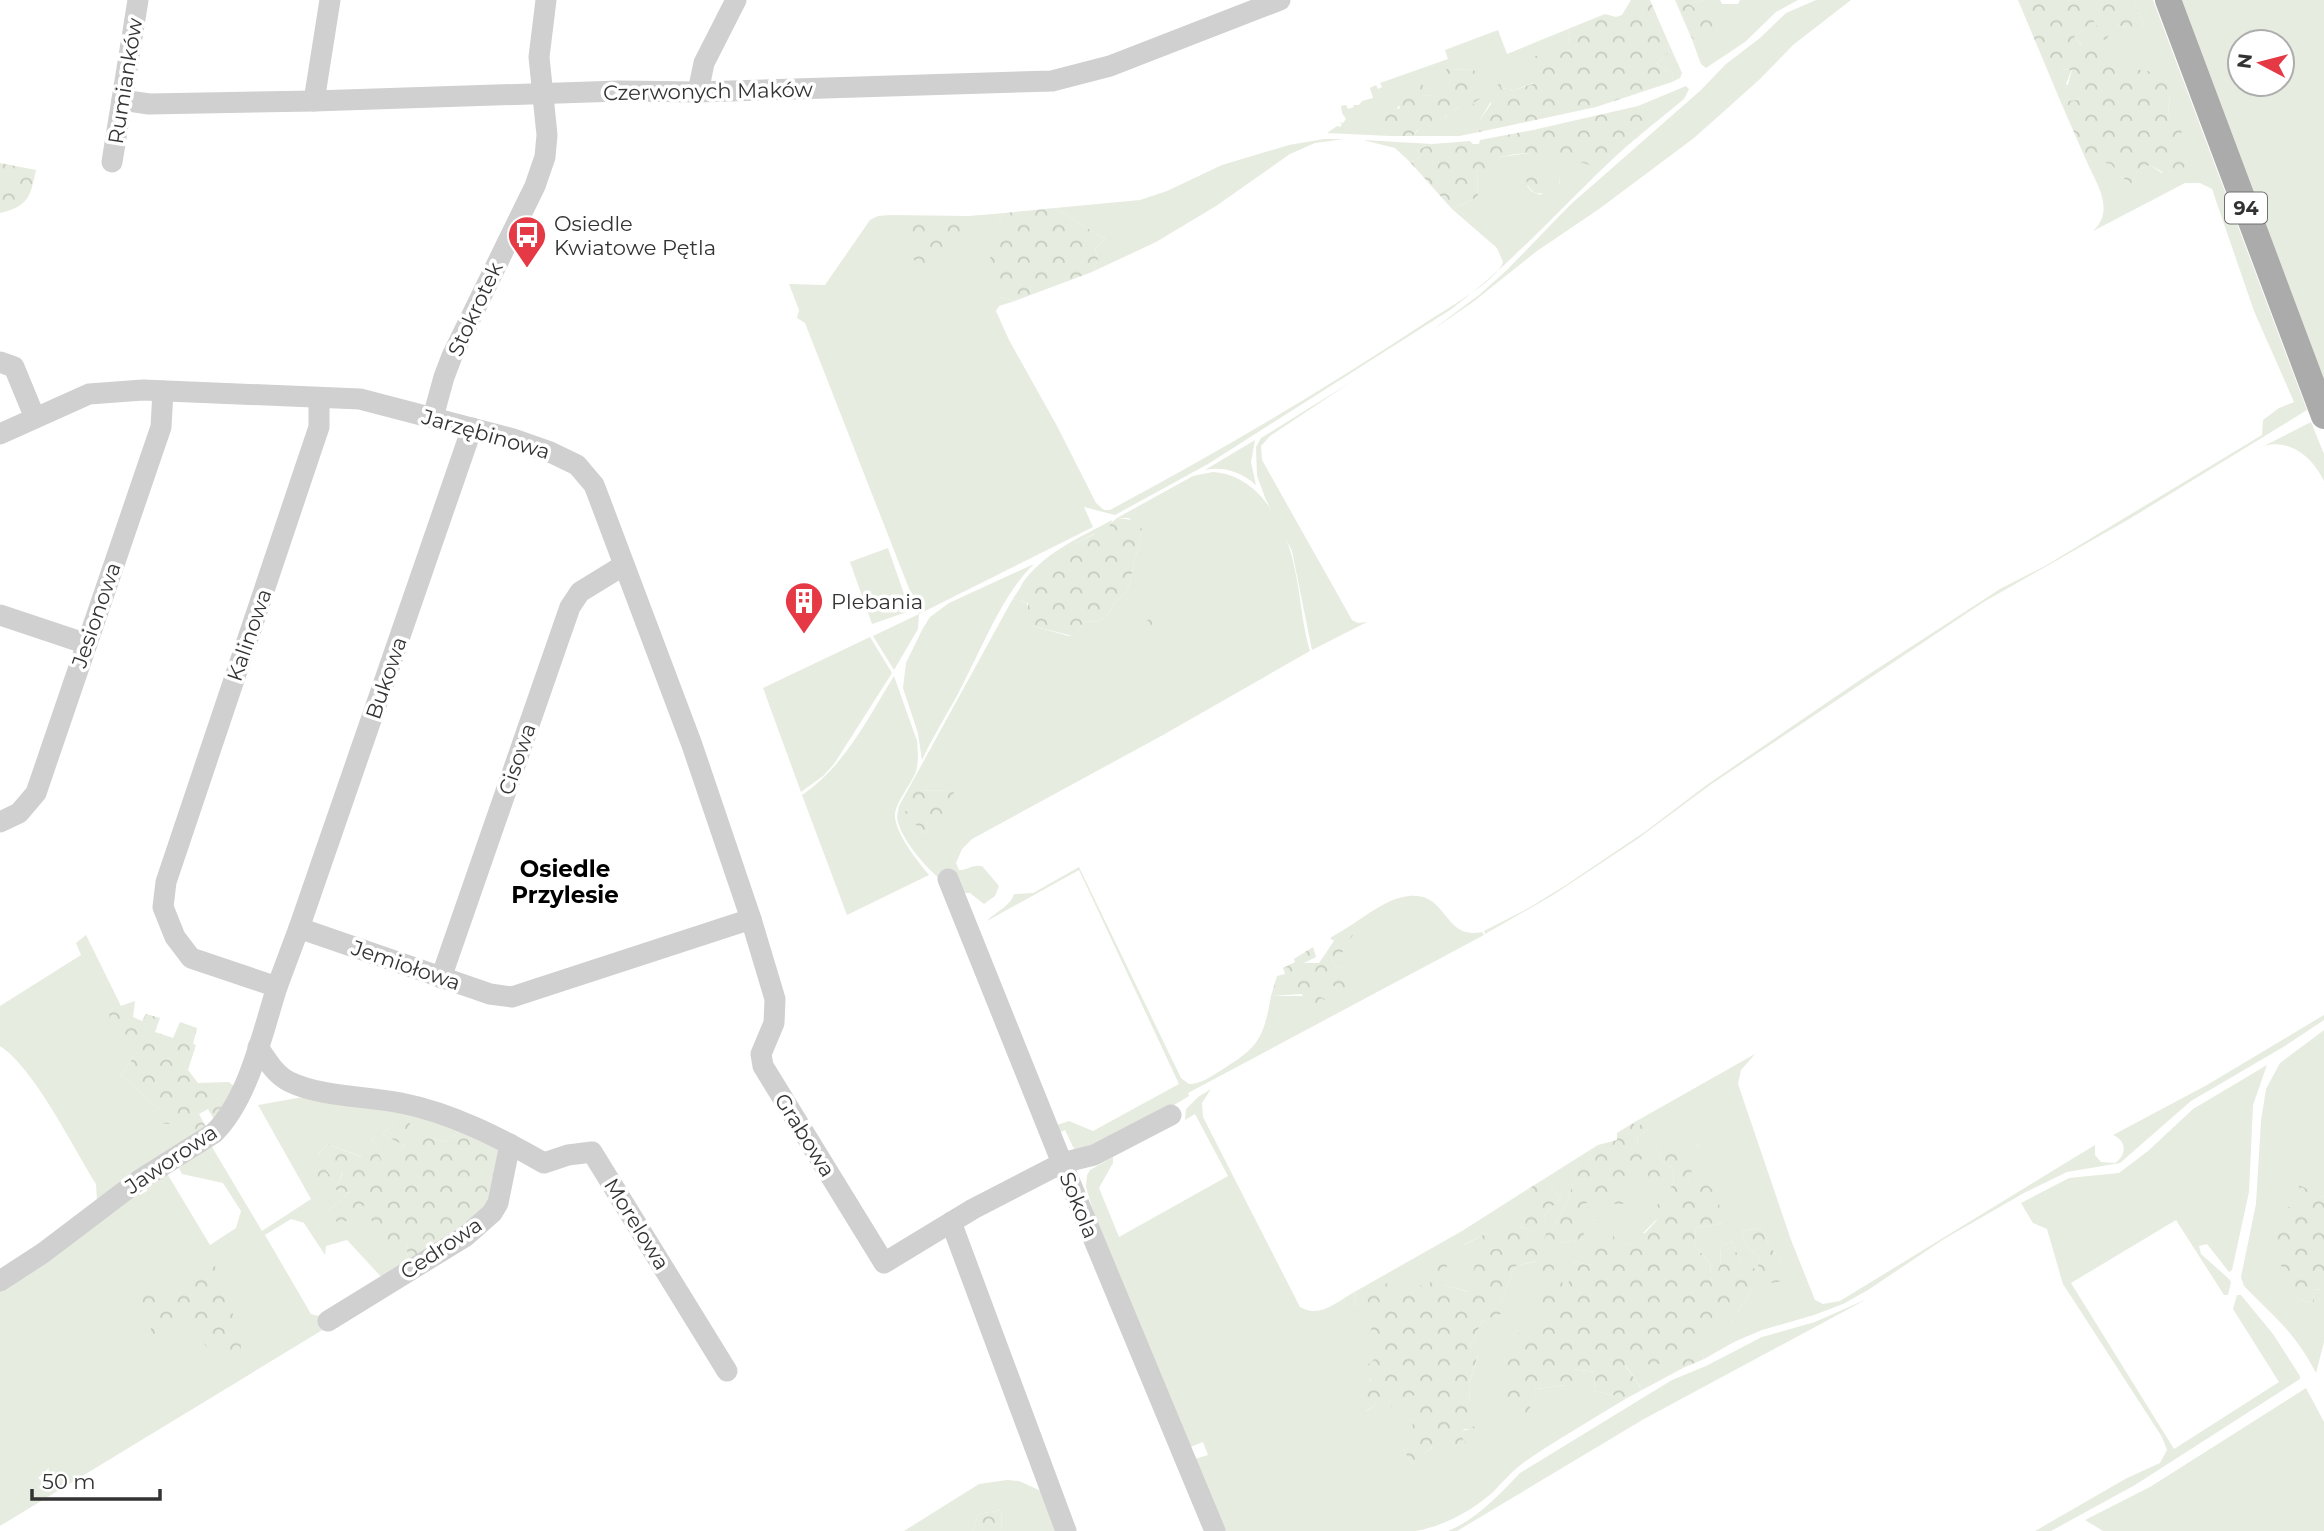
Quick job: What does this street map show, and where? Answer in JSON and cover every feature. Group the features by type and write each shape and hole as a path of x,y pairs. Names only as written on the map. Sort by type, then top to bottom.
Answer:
{"main road":[{"name":"94","path":"2168,0 2323,409"}],"street":[{"name":"Rumianków","path":"112,162 138,0"},
{"path":"314,101 330,0"},
{"name":"Stokrotek","path":"433,417 452,356 534,186 545,157 547,135 539,57 546,0"},
{"path":"698,92 704,63 736,0"},
{"name":"Czerwonych Maków","path":"122,100 149,104 314,101 1052,81 1110,66 1280,0"},
{"path":"0,362 14,367 35,418"},
{"name":"Jarzębinowa","path":"0,434 89,394 143,390 360,399 433,417 551,452 577,465 594,485 692,745 775,999"},
{"name":"Jesionowa","path":"0,822 19,813 36,793 161,426 163,391"},
{"name":"Kalinowa","path":"277,987 191,958 175,937 163,907 169,871 319,427 319,397"},
{"name":"Bukowa","path":"299,929 472,428"},
{"name":"Cisowa","path":"441,978 570,607 580,592 624,565"},
{"path":"0,615 86,644"},
{"name":"Sokola","path":"948,878 1062,1163 1215,1531"},
{"name":"Jemiołowa","path":"299,929 490,995 512,997 751,919"},
{"path":"277,987 299,929"},
{"name":"Jaworowa","path":"0,1281 43,1253 138,1181 214,1133 234,1108 258,1047 277,987"},
{"name":"Grabowa","path":"775,999 774,1023 761,1054 763,1066 884,1263 951,1222"},
{"path":"258,1047 279,1075 297,1085 403,1103 462,1122 510,1144"},
{"path":"1066,1531 951,1222 1062,1163 1094,1156 1171,1115"},
{"name":"Cedrowa","path":"328,1321 466,1236 492,1213 498,1203 510,1144"},
{"name":"Morelowa","path":"510,1144 544,1163 568,1154 592,1152 727,1371"}],"green space":[{"path":"1631,0 1650,0 1669,44 1668,53 1657,64 1673,74 1672,82 1596,107 1479,132 1479,121 1491,104 1491,90 1504,80 1501,88 1515,90 1535,83 1526,78 1522,66 1534,56 1547,55 1547,51 1570,43 1568,29 1605,14 1616,17 1622,15"},
{"path":"1675,0 1705,0 1689,4 1702,14 1709,5 1714,7 1717,26 1709,40 1697,42 1691,37"},
{"path":"1705,0 1738,4 1740,0 1798,0 1776,12 1745,42 1706,68 1701,64 1691,37 1697,42 1703,15 1688,4"},
{"path":"1816,0 1851,0 1793,45 1760,79 1694,138 1432,330 1507,270 1570,205 1701,90 1726,64 1760,38 1786,13"},
{"path":"2018,0 2134,0 2144,25 2138,29 2139,36 2129,43 2122,38 2127,27 2115,25 2106,40 2093,37 2099,18 2074,37 2081,45 2107,50 2124,74 2121,81 2133,69 2148,71 2164,79 2170,94 2168,114 2172,124 2181,130 2185,148 2185,166 2173,178 2150,165 2138,170 2131,184 2111,164 2086,160 2062,105 2065,101 2081,97 2069,95 2066,91 2072,70 2057,69 2044,62"},
{"path":"2134,0 2153,0 2307,410 2131,518 1982,603 1710,785 1636,840 1553,895 1485,934 1484,931 1566,885 1860,680 2000,589 2045,566 2262,435 2263,420 2279,408 2294,402 2254,311 2212,189 2200,183 2185,183 2093,231 2100,223 2104,205 2086,160 2111,163 2131,184 2138,170 2150,165 2162,173 2172,124 2168,114 2170,94 2119,84 2074,37 2100,17 2115,25 2127,27 2123,38 2144,25"},
{"path":"2181,0 2324,0 2324,380"},
{"path":"1568,29 1570,43 1548,51 1536,82 1515,90 1501,88 1503,82 1479,121 1479,132 1459,136 1413,136 1427,118 1431,127 1433,117 1445,119 1449,108 1458,110 1457,106 1466,106 1468,110 1478,94 1474,70 1447,69 1450,82 1434,95 1421,96 1406,83 1409,91 1378,132 1390,136 1327,133 1337,126 1340,127 1342,124 1339,122 1343,123 1346,119 1341,106 1346,105 1348,109 1359,105 1362,101 1373,98 1370,88 1376,85 1378,89 1382,87 1380,83 1448,59 1445,50 1498,30 1507,54"},
{"path":"1669,44 1682,73 1680,78 1672,82 1673,74 1657,64 1668,53"},
{"path":"2044,62 2061,69 2072,69 2066,84 2082,96 2077,100 2065,101 2062,105"},
{"path":"1446,69 1474,70 1484,83 1480,90 1482,94 1478,96 1480,99 1473,103 1476,107 1469,111 1473,116 1463,114 1468,110 1466,107 1457,106 1458,110 1450,109 1452,116 1446,115 1445,119 1434,118 1435,126 1431,127 1427,119 1424,128 1417,130 1413,136 1390,136 1377,132 1384,127 1383,114 1400,108 1397,100 1409,91 1403,89 1406,83 1411,87 1418,81 1423,85 1421,96 1434,95 1440,83 1450,82"},
{"path":"1686,86 1689,89 1684,99 1609,162 1498,270 1503,262 1497,248 1452,209 1478,197 1477,168 1502,169 1499,157 1538,152 1557,155 1609,147 1606,143 1615,137 1619,139 1638,129 1643,117 1640,110 1643,107 1638,106","holes":["1555,173 1560,178 1560,183 1540,195 1527,186"]},
{"path":"1644,106 1641,110 1648,113 1643,117 1645,122 1638,129 1641,133 1637,138 1618,142 1619,139 1615,137 1607,143 1609,147 1614,144 1618,153 1602,169 1539,154 1499,157 1503,169 1477,169 1478,197 1452,209 1410,162 1420,157 1417,150 1432,144 1470,141 1479,144 1480,140"},
{"path":"1324,139 1344,139 1315,143 1290,154 1216,206 1156,242 1092,272 1098,260 1095,249 1105,239 1055,208 1140,200 1167,191 1222,165 1289,145"},
{"path":"1363,140 1432,144 1417,150 1420,157 1410,162 1395,148"},
{"path":"0,163 36,170 27,199 17,207 0,213"},
{"path":"1538,171 1555,173 1560,178 1559,187 1539,194 1531,190 1526,179"},
{"path":"1055,208 1105,239 1095,249 1098,260 1092,272 1015,301 1000,297 992,276 990,255 994,233 1004,213"},
{"path":"1004,213 998,223 993,244 994,265 1000,297 1015,301 999,306 996,311 1096,503 1104,510 1110,510 1231,443 1473,292 1450,310 1208,464 1115,515 1084,507 1093,527 919,614 805,323 797,318 799,310 789,284 825,285 870,220 878,216 969,216"},
{"path":"951,218 961,226 959,235 942,256 931,263 921,265 913,259 911,243 914,220"},
{"path":"1351,382 1270,436 1261,446 1262,460 1352,620 1358,623 1367,622 1312,650 1292,551 1257,476 1256,447 1261,438"},
{"path":"2311,422 2324,454 2324,481 2314,465 2292,447 2274,444 2264,446"},
{"path":"1255,440 1251,462 1256,485 1232,471 1205,470"},
{"path":"1213,472 1230,475 1258,493 1269,506 1286,537 1291,554 1310,651 972,839 962,849 956,863 959,870 983,867 999,886 995,896 984,904 970,893 950,886 927,867 908,843 897,820 897,814 1011,602 1014,599 1027,603 1032,626 1069,636 1077,634 1084,622 1100,621 1125,594 1142,529 1129,518 1117,518 1193,476","holes":["953,790 944,812 943,840 924,833 905,812 913,809 916,791"]},
{"path":"1117,518 1134,520 1142,529 1125,594 1100,621 1084,622 1073,636 1032,626 1028,622 1028,603 1014,599 1011,602 1025,580 1051,567 1057,552 1095,534 1109,534 1110,524"},
{"path":"1112,520 1109,534 1094,534 1058,552 1051,567 1021,585 1051,555"},
{"path":"888,548 910,611 872,624 850,562"},
{"path":"1034,564 1003,605 922,760 918,733 903,688 906,663 922,630 930,617 949,603"},
{"path":"919,614 918,629 894,670 873,636"},
{"path":"1155,616 1172,620 1178,629 1158,631 1158,639 1148,643 1140,631 1144,622"},
{"path":"870,637 892,673 834,764 801,792 763,688"},
{"path":"894,676 917,741 918,754 915,774 899,803 895,820 907,846 929,875 847,915 802,795 817,784 843,756"},
{"path":"953,790 956,802 944,812 944,841 924,833 904,812 912,809 905,800 916,791"},
{"path":"1079,867 1181,1078 1189,1084 1209,1078 1251,1049 1265,1023 1271,996 1318,996 1318,989 1344,965 1338,968 1332,961 1353,936 1345,929 1388,902 1418,896 1437,906 1459,929 1469,933 1482,932 1484,935 1188,1093 1189,1096 1134,1128 1103,1143 1076,1150 1065,1130 1059,1133 1057,1125 1069,1121 1093,1131 1179,1084 1079,870 987,921 1006,906 1014,894 1033,893"},
{"path":"1345,929 1353,935 1340,956 1332,961 1338,968 1345,964 1348,977 1346,991 1327,983 1322,990 1318,989 1318,996 1325,999 1317,1009 1304,1002 1302,994 1271,996 1277,976 1285,974 1283,968 1313,947 1316,957 1304,963 1319,963 1334,941 1330,938"},
{"path":"86,935 121,1006 109,1010 135,1055 121,1075 161,1111 186,1125 196,1137 97,1201 96,1184 52,1109 26,1072 0,1046 0,1006 81,955 76,943"},
{"path":"135,1001 133,1017 142,1021 146,1014 160,1018 155,1032 173,1038 180,1022 197,1028 193,1044 196,1045 188,1070 198,1083 229,1082 236,1088 215,1121 208,1109 199,1114 207,1129 196,1137 183,1135 185,1125 156,1123 161,1111 121,1075 135,1055 111,1035 109,1010"},
{"path":"2324,1015 2324,1020 2285,1046 2191,1101 2120,1163 2067,1172 2024,1193 1944,1239 1843,1304 1762,1330 1704,1359 1699,1345 1717,1323 1731,1323 1754,1286 1781,1261 1768,1244 1761,1228 1741,1231 1747,1247 1760,1258 1757,1271 1740,1261 1732,1241 1721,1247 1720,1265 1712,1288 1710,1263 1694,1245 1696,1228 1723,1223 1688,1182 1699,1144 1686,1155 1657,1148 1663,1162 1674,1169 1673,1184 1651,1215 1657,1219 1631,1245 1614,1240 1591,1266 1574,1261 1565,1298 1545,1290 1534,1335 1506,1379 1506,1410 1529,1410 1536,1389 1566,1385 1579,1390 1572,1369 1595,1372 1594,1391 1627,1398 1523,1463 1492,1493 1466,1512 1447,1522 1416,1531 1220,1531 1195,1459 1208,1455 1203,1442 1188,1448 1103,1244 1086,1187 1090,1170 1113,1157 1113,1163 1099,1188 1119,1237 1228,1176 1195,1114 1185,1120 1186,1109 1211,1089 1202,1103 1203,1117 1300,1307 1322,1310 1356,1291 1354,1304 1377,1318 1385,1343 1371,1376 1367,1411 1388,1397 1391,1407 1420,1392 1412,1427 1405,1436 1403,1449 1412,1464 1451,1436 1477,1428 1471,1425 1469,1384 1478,1356 1470,1347 1482,1321 1513,1309 1501,1302 1515,1266 1537,1261 1542,1272 1559,1243 1584,1239 1580,1218 1599,1217 1582,1202 1629,1203 1629,1176 1646,1166 1639,1160 1650,1145 1638,1145 1637,1137 1651,1127 1636,1128 1633,1123 1755,1054 1741,1070 1738,1084 1791,1240 1815,1300 1823,1304 1840,1301 2095,1145 2095,1155 2101,1162 2115,1163 2122,1156 2124,1148 2121,1141 2113,1135 2207,1085"},
{"path":"2324,1030 2324,1195 2321,1198 2298,1202 2284,1219 2294,1287 2299,1300 2314,1303 2313,1290 2324,1289 2324,1342 2316,1373 2292,1336 2244,1286 2241,1277 2256,1204 2261,1121 2266,1089 2280,1063"},
{"path":"2267,1065 2253,1105 2249,1192 2232,1270 2229,1272 2207,1244 2199,1246 2201,1254 2231,1282 2228,1295 2224,1295 2176,1220 2071,1283 2174,1449 2279,1382 2233,1309 2237,1295 2241,1295 2273,1334 2300,1379 2135,1485 2051,1531 2035,1531 2127,1478 2160,1463 2167,1450 2162,1437 2063,1284 2047,1229 2033,1223 2021,1203 2069,1178 2119,1173 2148,1151 2193,1109"},
{"path":"314,1095 396,1108 396,1121 382,1134 405,1146 383,1165 373,1138 362,1157 328,1144 318,1154 343,1172 333,1189 350,1193 325,1213 363,1204 386,1229 406,1242 409,1265 384,1280 347,1240 326,1246 325,1255 304,1223 291,1219 265,1235 311,1314 323,1317 329,1326 0,1526 0,1286 134,1190 140,1195 147,1191 146,1183 165,1173 210,1245 236,1228 241,1211 223,1183 182,1174 179,1168 206,1147 212,1147 262,1231 311,1199 258,1105"},
{"path":"396,1108 412,1112 409,1129 444,1142 464,1129 500,1147 486,1211 409,1265 406,1242 386,1241 386,1229 374,1225 364,1205 355,1217 340,1224 325,1213 350,1193 333,1189 321,1195 314,1178 323,1166 337,1185 343,1173 318,1154 328,1144 361,1157 373,1138 383,1164 405,1146 382,1134 396,1121"},
{"path":"412,1112 464,1129 444,1142 408,1129"},
{"path":"1647,1119 1651,1127 1637,1137 1638,1145 1650,1145 1651,1154 1640,1160 1646,1166 1662,1168 1660,1180 1629,1176 1629,1204 1584,1203 1600,1218 1580,1218 1585,1239 1559,1243 1553,1273 1542,1272 1540,1279 1534,1277 1536,1261 1515,1266 1501,1302 1514,1309 1482,1321 1470,1347 1478,1355 1469,1384 1470,1403 1479,1412 1471,1425 1479,1429 1465,1429 1459,1434 1466,1443 1458,1453 1432,1447 1412,1464 1403,1449 1404,1436 1412,1427 1419,1393 1391,1407 1388,1398 1366,1411 1366,1395 1357,1386 1371,1380 1365,1367 1377,1357 1376,1348 1384,1343 1369,1334 1376,1318 1354,1304 1356,1291 1365,1286 1382,1292 1385,1283 1403,1290 1414,1279 1429,1293 1433,1256 1447,1263 1445,1285 1468,1292 1478,1253 1462,1246 1487,1233 1494,1239 1487,1248 1499,1249 1510,1231 1525,1237 1540,1250 1546,1234 1520,1227 1536,1201 1528,1189 1544,1179 1561,1198 1544,1215 1547,1226 1553,1228 1569,1198 1578,1161 1595,1170 1590,1150 1617,1140 1617,1133 1633,1123 1637,1128"},
{"path":"1674,1139 1686,1154 1701,1143 1688,1182 1702,1180 1717,1194 1723,1223 1696,1228 1694,1245 1710,1263 1712,1286 1720,1265 1721,1247 1732,1241 1740,1261 1757,1270 1760,1258 1747,1247 1741,1231 1761,1228 1768,1244 1781,1261 1783,1281 1754,1286 1731,1323 1717,1323 1714,1339 1699,1345 1704,1359 1683,1368 1662,1358 1660,1364 1625,1365 1642,1390 1627,1398 1594,1391 1595,1372 1573,1369 1579,1390 1570,1391 1566,1385 1536,1389 1529,1411 1525,1415 1505,1410 1506,1379 1493,1358 1504,1353 1514,1333 1533,1335 1529,1325 1540,1319 1536,1302 1545,1290 1545,1278 1562,1281 1565,1296 1574,1261 1591,1266 1595,1241 1612,1230 1615,1240 1631,1245 1632,1233 1645,1233 1657,1220 1650,1215 1673,1184 1674,1169 1663,1162 1657,1148"},
{"path":"1590,1150 1596,1171 1578,1162 1569,1198 1553,1228 1547,1227 1544,1215 1561,1198 1544,1179"},
{"path":"2299,1185 2310,1188 2321,1198 2324,1195 2324,1289 2313,1290 2314,1303 2299,1300 2283,1271 2275,1249 2274,1239 2283,1219 2280,1216 2280,1207 2293,1207 2298,1202"},
{"path":"1528,1189 1537,1201 1520,1227 1547,1234 1540,1251 1525,1237 1499,1249 1486,1248 1487,1233 1463,1245 1478,1253 1469,1292 1445,1285 1434,1256 1429,1294 1404,1290 1382,1293 1365,1286 1462,1231"},
{"path":"212,1262 231,1291 233,1318 241,1343 240,1357 236,1361 220,1356 206,1346 200,1340 189,1315 181,1313 172,1319 173,1331 170,1337 155,1338 151,1334 151,1323 145,1315 134,1312 126,1303 127,1288 159,1298 201,1275"},
{"path":"1867,1299 1644,1419 1457,1531 1448,1531 1478,1513 1520,1473 1672,1380 1762,1337 1815,1322"},
{"path":"1662,1357 1683,1368 1642,1390 1625,1364 1660,1364"},
{"path":"2306,1388 2324,1422 2324,1531 2103,1531 2085,1520 2150,1487"},
{"path":"1019,1481 1041,1491 1057,1531 1002,1531 1001,1510 978,1514 973,1531 904,1531 979,1484"},
{"path":"1001,1510 1002,1531 973,1531 978,1514"}],"place":[{"name":"Osiedle Kwiatowe Pętla","path":"527,269"},
{"name":"Plebania","path":"804,635"}],"district":[{"name":"Osiedle Przylesie","path":"565,882"}]}
